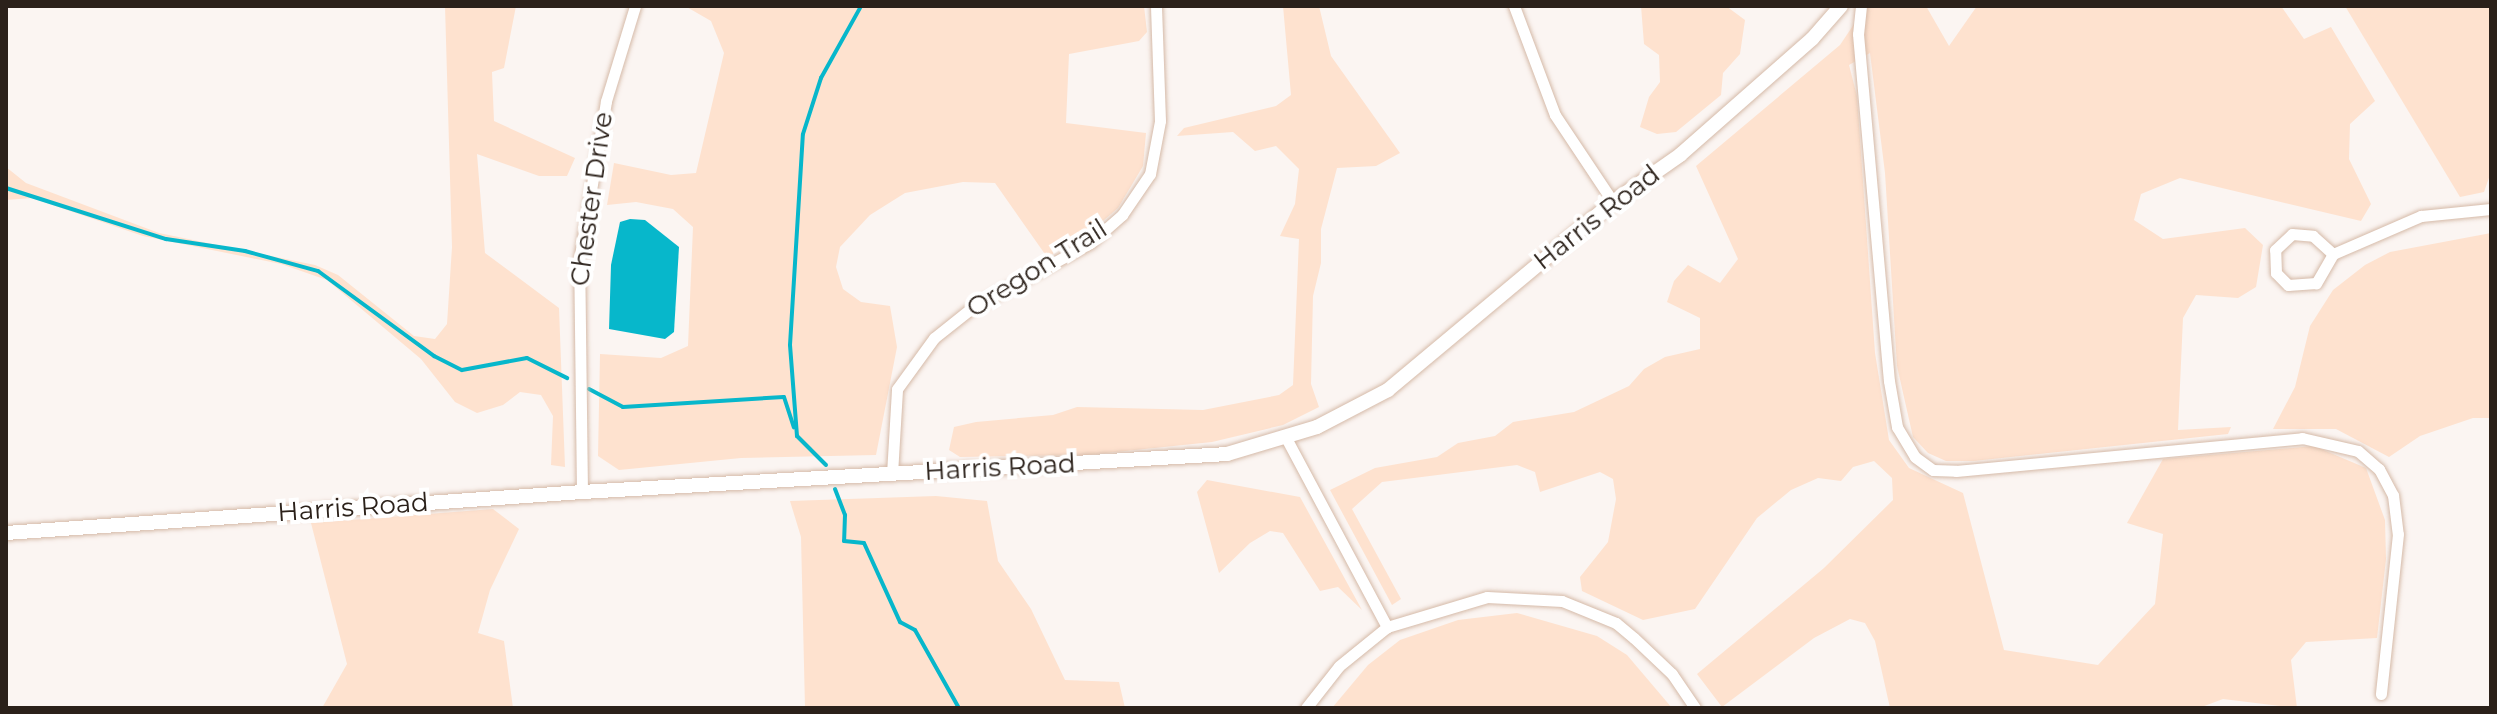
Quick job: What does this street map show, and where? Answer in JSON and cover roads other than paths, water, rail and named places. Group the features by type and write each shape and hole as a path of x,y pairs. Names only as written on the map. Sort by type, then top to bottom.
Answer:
{"street":[{"name":"Chester Drive","path":"582,492 576,355 579,261 606,101 635,6"},
{"name":"Oregon Trail","path":"892,474 897,389 934,338 973,307 1090,243 1122,215 1150,174 1160,121 1156,6"},
{"path":"1514,6 1555,115 1613,202"},
{"name":"Harris Road","path":"6,533 582,492 1227,454 1317,427 1388,390 1613,202 1680,155 1812,39 1841,6"},
{"path":"1861,6 1858,34 1889,381 1897,427 1915,457 1933,470 1956,471 2302,438 2358,451 2379,469 2393,495 2398,534 2381,694"},
{"path":"2333,254 2313,236 2292,234 2277,244 2274,268 2288,285 2308,286 2322,277 2333,254 2421,216 2491,209"},
{"path":"1285,436 1387,627"},
{"path":"1306,708 1339,666 1387,627 1487,597 1562,601 1616,623 1672,674 1695,708"}],"water":[{"path":"645,220 679,247 674,332 665,339 609,329 611,265 620,222"}],"waterway":[{"path":"797,436 790,345 803,134 821,78 861,6"},
{"path":"6,188 166,239 245,251 318,271 434,356 462,370 527,358 567,378"},
{"path":"589,389 623,407 784,397 794,427"},
{"path":"797,436 826,465"},
{"path":"835,489 845,515 844,541 864,543 900,622 915,630 959,708"}]}
